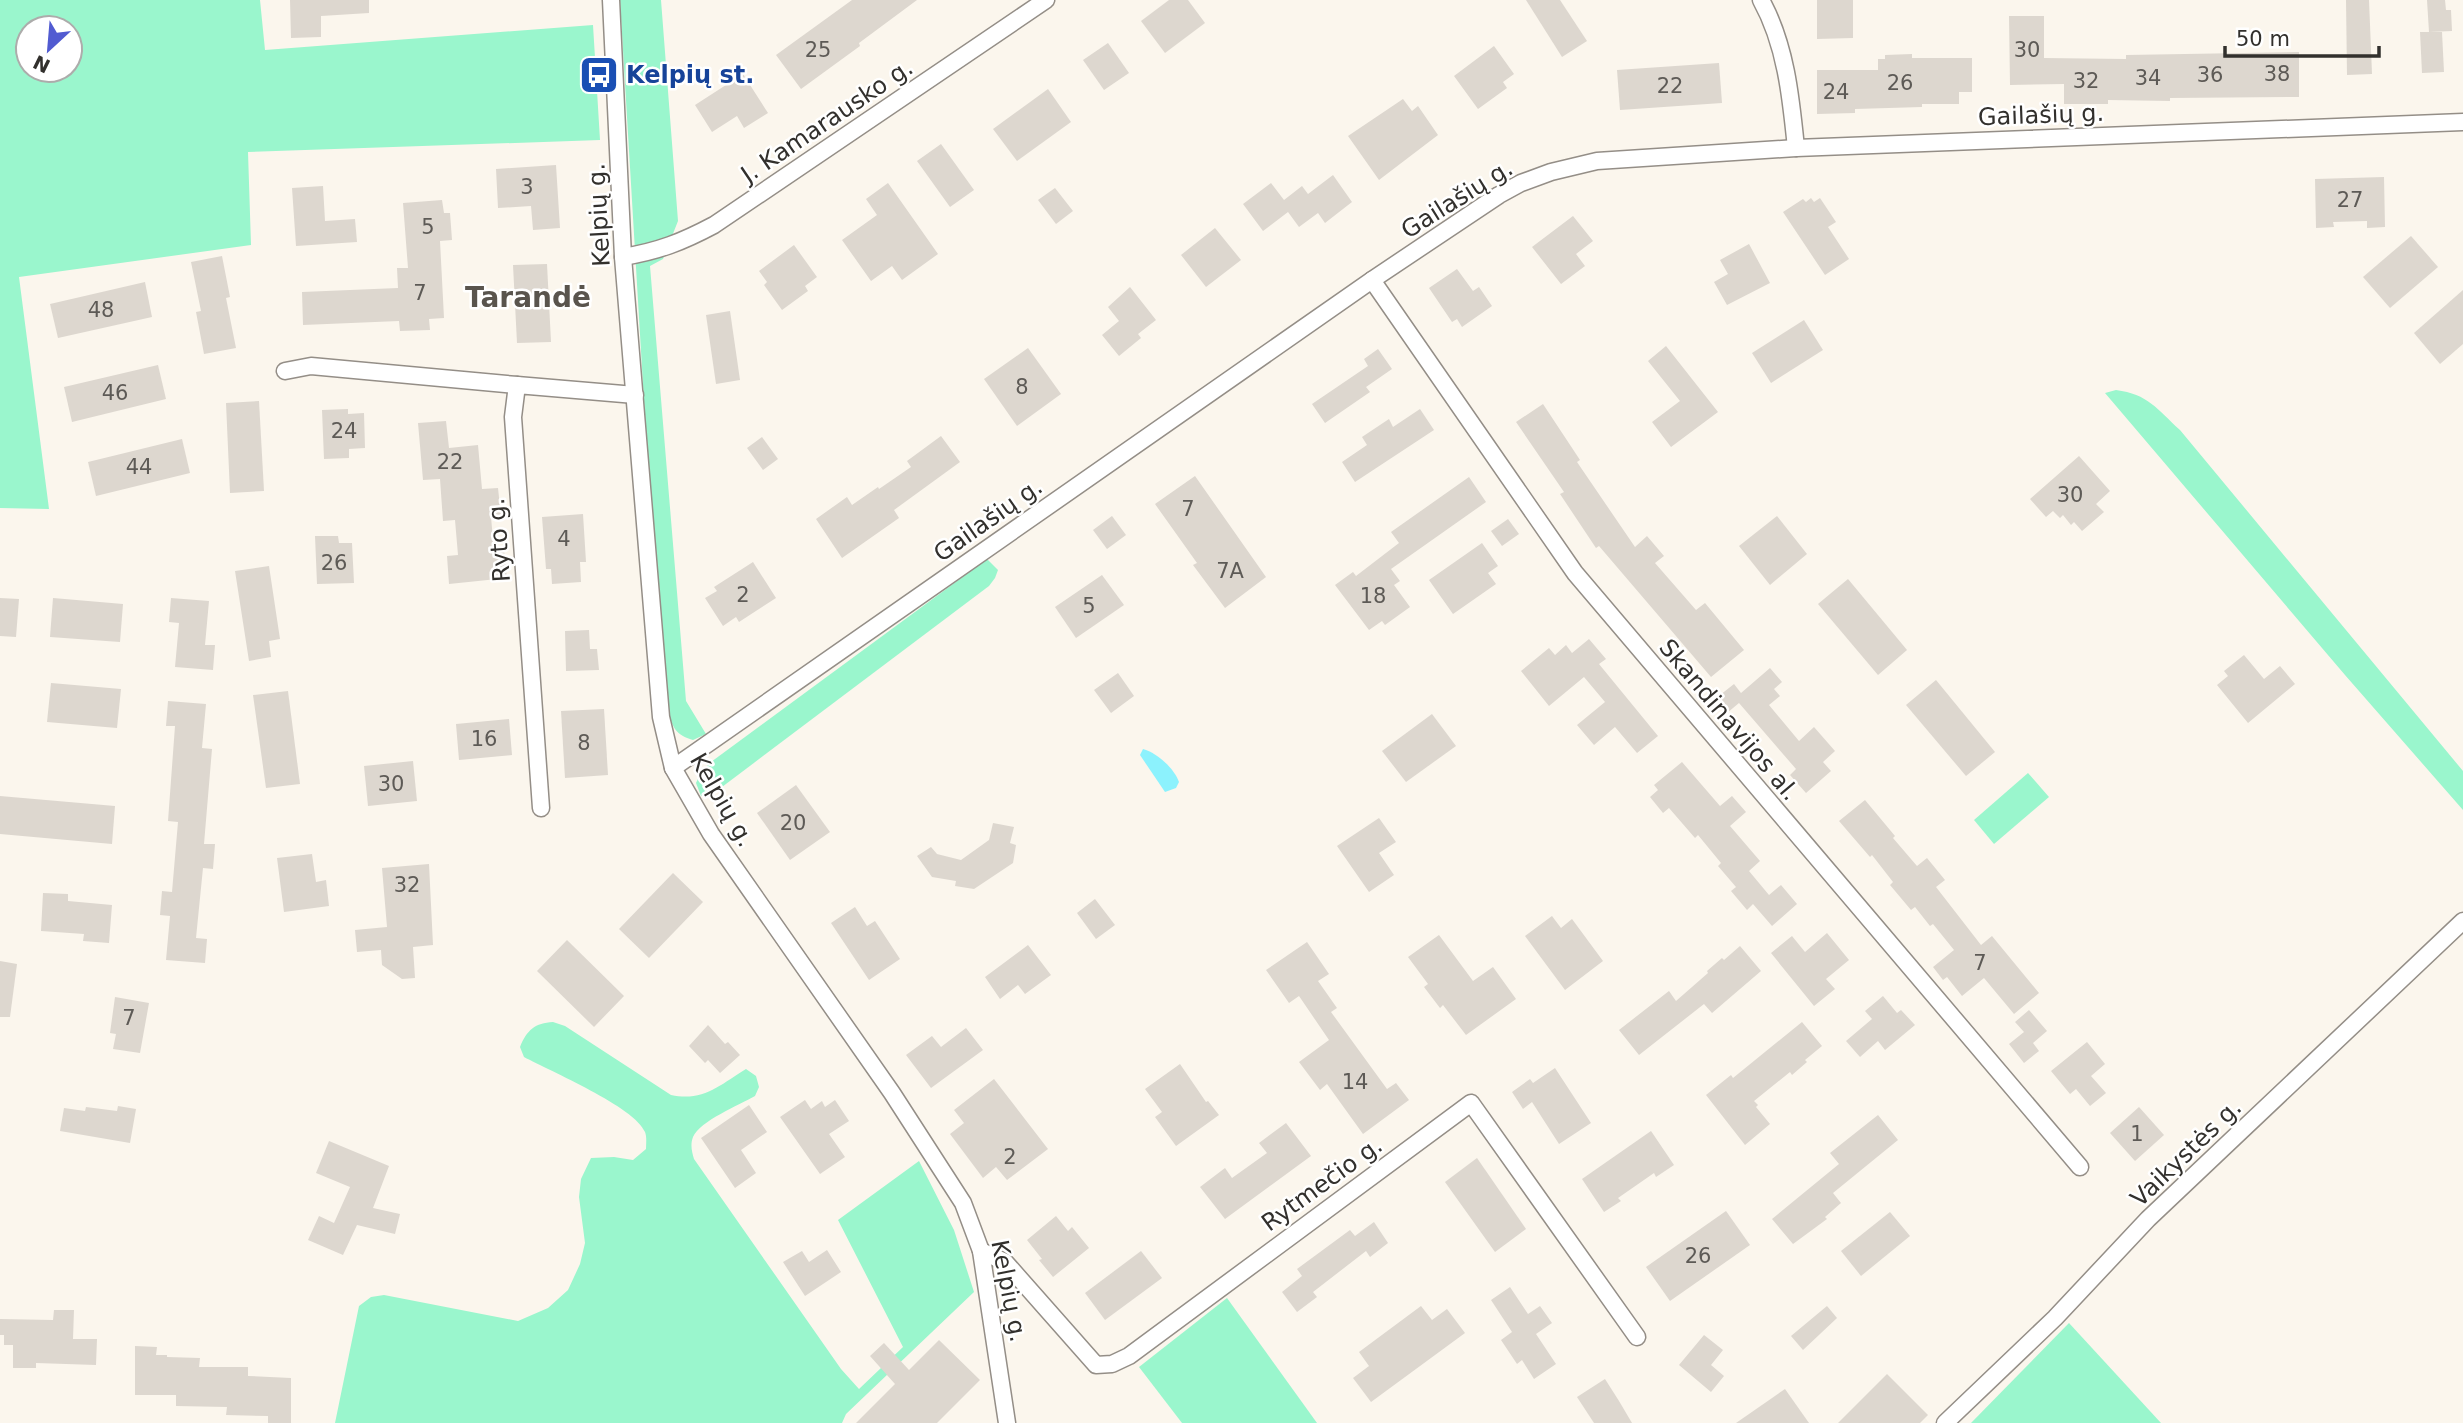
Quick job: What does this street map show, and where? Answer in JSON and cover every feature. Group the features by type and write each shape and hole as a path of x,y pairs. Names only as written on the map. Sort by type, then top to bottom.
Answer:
{"street":[{"name":"Kelpių g.","path":"611,0 623,257 661,716 673,768 711,834 892,1093 963,1203 981,1251 1007,1423"},
{"name":"J. Kamarausko g.","path":"623,257 656,251 682,242 714,225 1046,0"},
{"path":"1761,0 1780,48 1790,91 1796,148"},
{"name":"Gailašių g.","path":"673,768 1372,280 1499,195 1551,172 1597,162 1796,148 2463,122"},
{"name":"Skandinavijos al.","path":"1372,280 1575,573 2080,1167"},
{"path":"285,371 311,366 635,394"},
{"name":"Ryto g.","path":"517,385 513,416 541,808"},
{"name":"Vaikystės g.","path":"1945,1423 2055,1318 2148,1219 2463,921"},
{"name":"Rytmečio g.","path":"981,1251 1005,1262 1096,1365 1112,1364 1129,1356 1471,1103 1637,1337"}],"green space":[{"path":"0,0 260,0 265,50 593,25 600,140 248,152 251,245 19,277 49,509 0,508"},
{"path":"620,0 661,0 678,221 663,259 650,266 686,701 706,734 693,740 676,730 668,712 648,468"},
{"path":"2116,390 2144,399 2180,430 2463,771 2463,810 2105,393"},
{"path":"987,559 998,570 989,586 714,793 701,796 696,783 701,772 711,762"},
{"path":"2028,773 2049,797 1994,844 1974,820"},
{"path":"553,1022 565,1026 671,1095 693,1096 711,1091 746,1069 756,1076 759,1087 755,1096 711,1119 697,1131 692,1143 694,1159 841,1369 859,1389 903,1347 838,1220 919,1161 954,1230 974,1292 846,1414 842,1423 335,1423 359,1306 371,1297 384,1295 518,1321 548,1308 568,1290 580,1264 585,1243 579,1197 581,1179 591,1158 633,1160 646,1149 645,1132 626,1112 590,1090 524,1057 520,1047 529,1032 536,1026"},
{"path":"1227,1298 1317,1423 1182,1423 1139,1367"},
{"path":"2069,1323 2161,1423 1971,1423"}],"water":[{"path":"1143,749 1169,766 1179,782 1176,788 1165,792 1140,755"}],"building":[{"path":"290,0 369,0 369,13 321,16 321,37 291,38"},
{"path":"852,0 917,0 801,89 776,55"},
{"path":"1169,0 1188,0 1205,23 1165,53 1141,21"},
{"path":"1526,0 1560,0 1587,41 1562,57"},
{"path":"1817,0 1853,0 1853,38 1817,39"},
{"path":"2346,0 2369,0 2372,74 2347,75"},
{"path":"2427,0 2445,0 2446,10 2451,10 2452,31 2429,32"},
{"path":"2009,16 2044,16 2044,58 2126,59 2126,55 2299,52 2299,97 2170,98 2170,101 2108,100 2108,104 2064,104 2064,84 2010,85"},
{"path":"2420,32 2442,32 2444,72 2422,73"},
{"path":"1108,43 1129,73 1104,90 1083,60"},
{"path":"1494,46 1514,74 1503,82 1507,88 1478,109 1454,76"},
{"path":"1912,54 1912,58 1972,58 1972,92 1959,92 1959,104 1922,104 1922,107 1855,109 1855,113 1817,114 1817,70 1878,70 1878,59 1885,59 1885,55"},
{"path":"1719,63 1722,103 1620,110 1617,70"},
{"path":"743,74 768,113 744,128 737,116 712,132 695,105"},
{"path":"1048,89 1071,122 1017,161 993,129"},
{"path":"1403,99 1412,111 1418,106 1438,135 1379,180 1348,136"},
{"path":"941,144 974,190 950,207 917,161"},
{"path":"556,165 560,228 533,230 531,206 498,208 496,169"},
{"path":"1333,175 1352,202 1325,223 1318,213 1299,227 1288,212 1263,231 1243,204 1271,183 1284,200 1302,186 1308,194"},
{"path":"2384,177 2385,227 2367,228 2367,221 2333,222 2334,227 2316,228 2315,179"},
{"path":"888,183 938,254 902,280 892,266 871,281 842,240 877,215 866,199"},
{"path":"323,186 325,221 355,219 357,242 296,246 292,188"},
{"path":"1055,188 1073,211 1056,224 1038,200"},
{"path":"1811,198 1814,202 1820,198 1836,222 1828,227 1849,259 1825,275 1783,212 1803,199 1806,202"},
{"path":"442,200 444,213 450,213 452,240 440,241 444,318 429,319 430,330 400,331 399,321 303,325 302,292 398,288 397,268 408,268 403,203"},
{"path":"1573,216 1593,241 1576,254 1585,266 1561,284 1532,247"},
{"path":"1215,228 1241,260 1206,287 1181,255"},
{"path":"2411,236 2438,267 2390,308 2363,277"},
{"path":"1749,244 1770,283 1727,305 1714,282 1728,274 1720,260"},
{"path":"794,245 817,277 805,286 808,291 782,310 764,285 767,282 759,271"},
{"path":"222,256 230,297 226,298 236,348 204,354 196,312 201,311 191,262"},
{"path":"547,264 551,342 517,343 513,265"},
{"path":"1457,269 1473,291 1479,287 1492,306 1462,327 1457,319 1452,322 1429,288"},
{"path":"145,282 152,317 58,338 50,304"},
{"path":"1130,287 1156,320 1138,334 1141,338 1119,356 1102,335 1119,321 1108,307"},
{"path":"2463,290 2463,344 2440,364 2414,333"},
{"path":"730,311 740,380 716,384 706,315"},
{"path":"1804,320 1823,350 1771,383 1752,353"},
{"path":"1666,346 1718,412 1671,447 1652,422 1680,401 1648,361"},
{"path":"1028,348 1061,394 1017,426 984,379"},
{"path":"1378,349 1392,369 1366,387 1370,392 1325,423 1312,404 1368,366 1364,359"},
{"path":"158,365 166,399 72,422 64,387"},
{"path":"259,401 264,491 230,493 226,403"},
{"path":"1543,404 1580,460 1577,462 1635,547 1647,536 1664,556 1655,563 1696,610 1705,603 1744,650 1711,677 1599,546 1596,548 1560,494 1564,492 1516,422"},
{"path":"348,409 348,414 364,413 365,448 349,449 349,458 324,459 322,410"},
{"path":"1420,409 1434,430 1355,482 1342,462 1367,445 1362,437 1389,419 1393,427"},
{"path":"446,421 449,448 478,445 482,489 498,488 501,516 491,517 494,551 504,550 507,578 449,584 447,556 458,555 455,520 443,521 440,479 423,480 418,423"},
{"path":"941,436 960,462 894,510 899,518 842,558 816,519 847,497 852,505 878,487 879,489 911,467 907,461"},
{"path":"762,437 778,459 763,470 747,448"},
{"path":"182,439 190,473 96,496 88,462"},
{"path":"2079,456 2110,491 2096,504 2104,512 2082,531 2074,522 2071,525 2063,515 2060,518 2053,511 2046,517 2030,499"},
{"path":"1195,476 1266,577 1225,608 1193,565 1197,563 1155,504"},
{"path":"1469,477 1486,502 1391,569 1400,581 1394,585 1410,607 1385,625 1382,621 1369,630 1335,585 1353,572 1356,576 1399,543 1391,532"},
{"path":"583,514 586,562 580,562 581,582 552,584 551,569 546,569 542,517"},
{"path":"1112,516 1126,535 1107,549 1093,530"},
{"path":"1777,516 1807,554 1770,585 1739,546"},
{"path":"1508,519 1519,534 1502,546 1491,531"},
{"path":"315,536 338,536 339,543 352,543 354,583 317,584"},
{"path":"1482,543 1498,566 1488,573 1496,584 1453,614 1429,580"},
{"path":"753,562 776,598 739,622 736,617 723,626 705,598 717,591 714,587"},
{"path":"269,566 280,639 269,641 271,657 249,661 235,571"},
{"path":"1102,575 1124,605 1076,638 1055,607"},
{"path":"1848,579 1907,650 1878,675 1818,604"},
{"path":"0,598 19,599 16,637 0,636"},
{"path":"53,598 123,604 120,642 50,637"},
{"path":"171,598 209,601 205,645 215,645 213,670 175,667 179,623 169,622"},
{"path":"589,630 590,649 597,649 599,670 566,671 565,631"},
{"path":"1589,639 1606,659 1599,664 1658,736 1637,753 1615,727 1594,745 1577,725 1605,702 1584,677 1549,706 1521,671 1549,648 1555,655 1566,645 1572,653"},
{"path":"2244,655 2264,679 2280,666 2295,684 2248,723 2217,685 2228,676 2224,671"},
{"path":"1770,668 1782,682 1774,689 1780,696 1769,705 1799,741 1814,727 1835,751 1823,762 1831,771 1806,793 1790,775 1796,769 1739,703 1727,713 1715,699 1734,684 1741,693"},
{"path":"1118,673 1134,696 1111,713 1094,690"},
{"path":"1936,680 1995,752 1966,776 1906,705"},
{"path":"51,683 121,689 117,728 47,722"},
{"path":"288,691 300,784 266,788 253,695"},
{"path":"168,701 206,704 202,748 212,749 204,844 215,844 213,869 203,868 196,938 207,939 205,963 166,960 170,916 160,915 162,891 172,892 178,822 168,821 175,726 166,726"},
{"path":"604,709 608,775 565,778 561,711"},
{"path":"1432,714 1456,746 1406,782 1382,751"},
{"path":"509,719 512,755 459,760 456,724"},
{"path":"413,761 417,801 368,806 364,766"},
{"path":"1682,762 1720,806 1732,796 1746,812 1730,826 1760,861 1749,871 1769,895 1781,885 1797,904 1772,926 1753,904 1747,910 1731,891 1736,887 1718,866 1721,863 1698,835 1695,838 1669,808 1663,813 1650,797 1658,790 1654,785"},
{"path":"796,785 830,832 790,860 757,813"},
{"path":"0,796 115,806 112,844 0,834"},
{"path":"1865,800 1917,866 1927,858 1945,880 1936,887 1981,945 1992,936 2039,993 2014,1014 1984,978 1962,996 1947,977 1943,980 1933,967 1954,950 1915,907 1911,910 1890,885 1893,882 1872,855 1870,857 1839,821"},
{"path":"1379,818 1396,842 1379,853 1394,875 1369,892 1337,846"},
{"path":"993,823 1014,827 1010,843 1016,845 1013,863 974,889 955,886 956,881 932,877 917,856 931,847 937,854 961,860 989,840"},
{"path":"312,854 316,882 326,880 329,906 284,912 277,858"},
{"path":"429,864 433,945 413,947 415,978 402,979 382,965 381,950 357,952 355,930 387,927 382,868"},
{"path":"673,873 703,902 649,958 619,929"},
{"path":"43,893 68,894 68,901 112,905 109,943 83,941 84,934 41,931"},
{"path":"1095,899 1115,925 1096,939 1077,913"},
{"path":"855,907 867,926 875,921 900,959 869,980 831,923"},
{"path":"1552,916 1561,928 1572,919 1603,961 1565,990 1525,936"},
{"path":"1827,933 1849,960 1826,979 1835,989 1814,1006 1771,953 1792,936 1805,952"},
{"path":"1439,935 1473,981 1493,967 1516,999 1466,1035 1443,1005 1440,1008 1424,987 1428,984 1408,957"},
{"path":"567,940 624,996 594,1027 537,971"},
{"path":"1307,942 1329,974 1318,981 1337,1008 1331,1012 1387,1089 1396,1083 1409,1100 1363,1134 1327,1084 1320,1090 1299,1062 1329,1040 1299,996 1289,1003 1266,970"},
{"path":"1028,945 1051,975 1025,994 1018,985 1000,999 985,977"},
{"path":"1740,946 1761,971 1712,1013 1704,1004 1639,1055 1619,1030 1669,991 1676,1001 1722,958 1724,960"},
{"path":"0,961 17,964 10,1017 0,1017"},
{"path":"1883,996 1897,1013 1901,1010 1915,1025 1885,1050 1878,1041 1860,1057 1846,1041 1872,1019 1865,1011"},
{"path":"115,997 149,1003 140,1053 113,1049 116,1034 110,1033"},
{"path":"2029,1010 2047,1031 2033,1043 2039,1051 2024,1063 2009,1044 2024,1032 2015,1022"},
{"path":"1802,1022 1822,1046 1792,1075 1790,1072 1754,1101 1770,1124 1745,1145 1706,1095 1731,1075 1733,1078"},
{"path":"708,1025 725,1044 728,1042 740,1055 720,1073 708,1060 705,1063 689,1046"},
{"path":"966,1028 983,1050 931,1088 906,1055 932,1036 941,1047"},
{"path":"2087,1042 2105,1064 2091,1076 2106,1093 2090,1106 2076,1089 2070,1094 2051,1071"},
{"path":"1180,1064 1206,1102 1208,1101 1219,1115 1176,1146 1155,1117 1162,1112 1145,1089"},
{"path":"1555,1068 1591,1123 1559,1144 1532,1102 1523,1109 1512,1092 1530,1079 1533,1083"},
{"path":"994,1079 1048,1149 1007,1180 996,1167 983,1178 950,1134 964,1123 954,1110"},
{"path":"805,1100 811,1109 822,1101 825,1107 835,1100 849,1121 829,1134 845,1157 820,1174 780,1117"},
{"path":"749,1105 767,1132 741,1150 756,1173 735,1188 701,1138"},
{"path":"118,1106 136,1109 130,1143 60,1131 64,1108 85,1111 86,1107 117,1111"},
{"path":"2139,1107 2164,1135 2135,1161 2110,1133"},
{"path":"1878,1115 1898,1140 1833,1193 1841,1203 1825,1217 1827,1219 1793,1244 1772,1219 1839,1164 1830,1153"},
{"path":"1286,1123 1311,1156 1225,1219 1200,1187 1225,1168 1232,1178 1267,1153 1259,1143"},
{"path":"1651,1131 1674,1165 1656,1177 1654,1173 1618,1198 1621,1201 1604,1212 1582,1179"},
{"path":"329,1141 389,1166 373,1208 400,1214 395,1234 357,1225 343,1255 308,1240 319,1216 334,1223 350,1187 316,1173"},
{"path":"1477,1158 1526,1229 1495,1252 1445,1182"},
{"path":"1726,1211 1750,1245 1670,1301 1646,1267"},
{"path":"1890,1212 1910,1236 1861,1276 1841,1251"},
{"path":"1056,1216 1068,1231 1072,1227 1089,1248 1053,1277 1027,1240"},
{"path":"1374,1222 1388,1243 1370,1257 1366,1251 1313,1292 1317,1297 1297,1312 1282,1292 1302,1276 1297,1269 1350,1230 1355,1236"},
{"path":"827,1250 841,1272 805,1296 783,1262 802,1251 809,1262"},
{"path":"1141,1251 1162,1278 1105,1320 1085,1293"},
{"path":"1510,1287 1528,1314 1540,1306 1552,1323 1536,1334 1556,1364 1534,1379 1522,1360 1517,1364 1501,1340 1512,1332 1491,1300"},
{"path":"1421,1306 1432,1320 1447,1309 1465,1333 1371,1402 1353,1378 1369,1366 1359,1352"},
{"path":"1827,1306 1837,1318 1803,1350 1791,1336"},
{"path":"54,1310 74,1310 73,1339 97,1339 96,1365 36,1363 36,1368 13,1368 13,1345 4,1345 4,1335 0,1335 0,1319 53,1320"},
{"path":"1704,1335 1723,1350 1711,1365 1724,1376 1711,1392 1679,1365"},
{"path":"939,1340 980,1380 937,1423 856,1423 895,1384 870,1356 884,1343 909,1370"},
{"path":"135,1346 157,1347 156,1355 200,1358 199,1367 248,1367 248,1376 291,1378 291,1423 268,1423 268,1416 226,1415 227,1407 176,1406 176,1395 135,1395"},
{"path":"1887,1374 1928,1415 1920,1423 1838,1423"},
{"path":"1605,1379 1632,1423 1594,1423 1577,1397"},
{"path":"1785,1389 1809,1423 1736,1423"}],"place":[{"name":"Kelpių st.","path":"599,75"}],"district":[{"name":"Tarandė","path":"528,297"}]}
